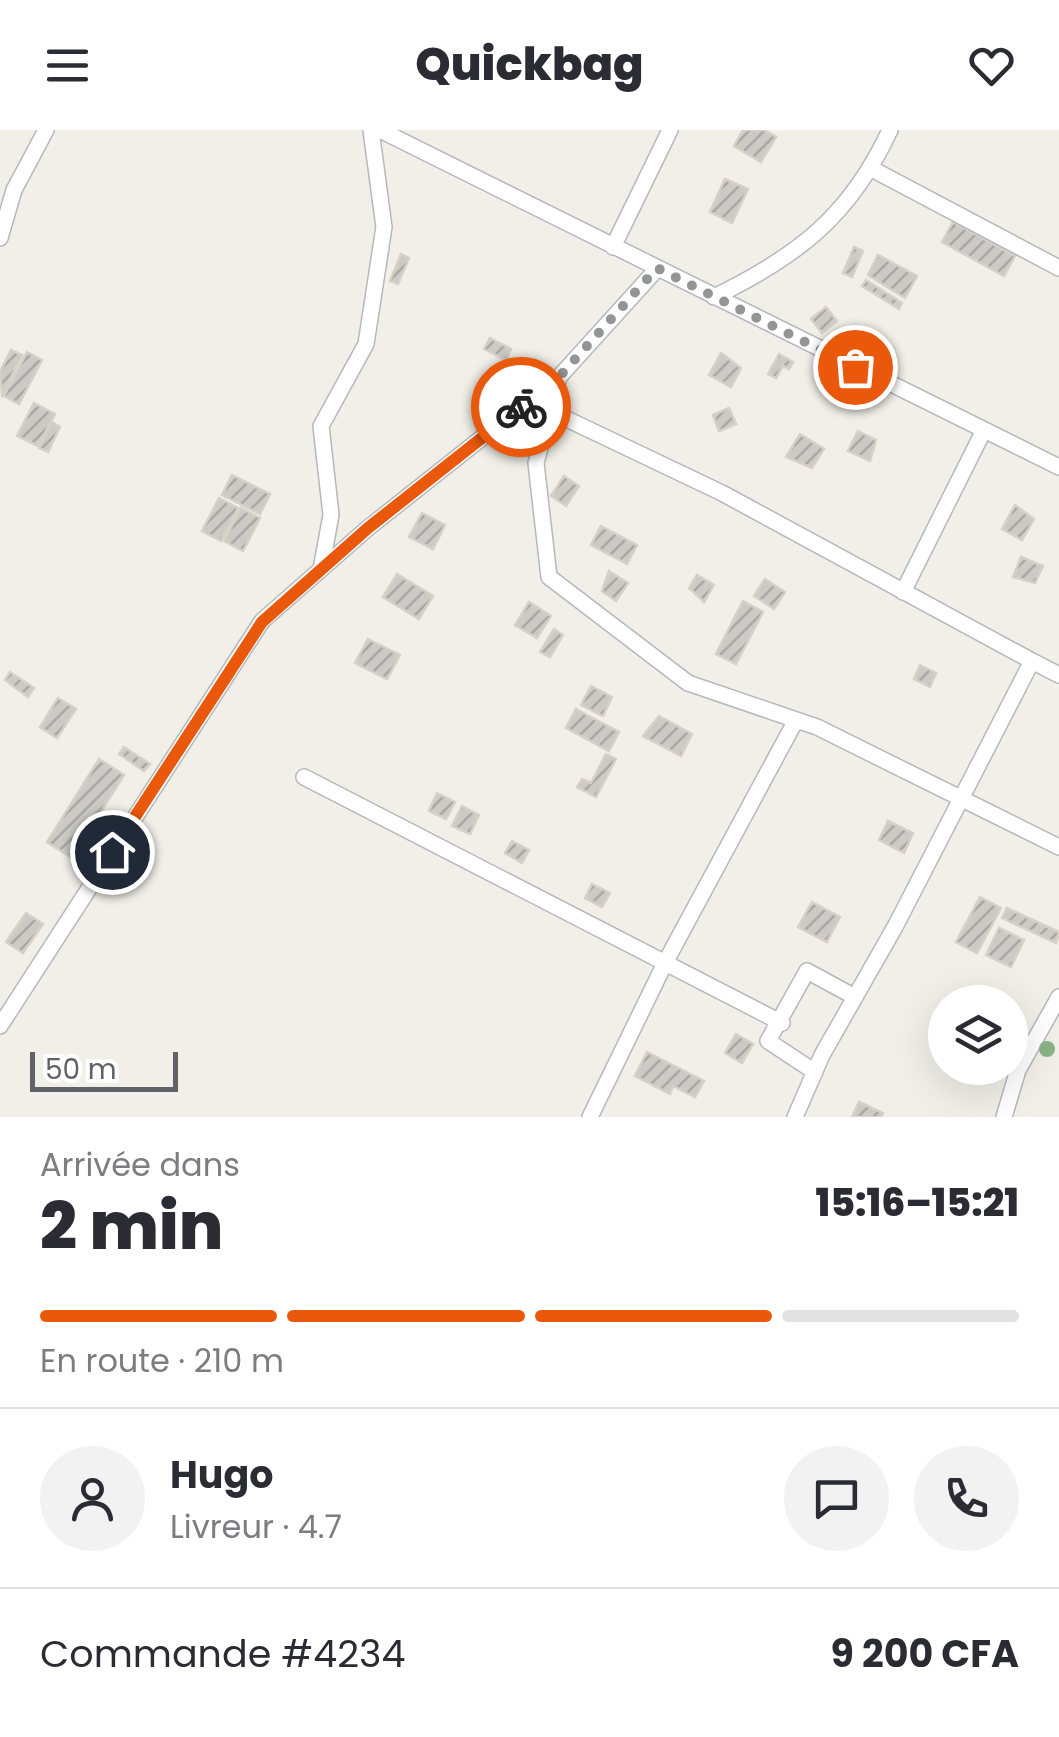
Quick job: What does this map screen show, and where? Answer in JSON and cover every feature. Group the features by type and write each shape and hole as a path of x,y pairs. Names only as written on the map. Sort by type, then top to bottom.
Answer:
{"street":[{"path":"0,238 14,190 46,130"},
{"path":"322,569 331,515 321,426 366,344 384,227 371,130"},
{"path":"380,130 1059,467"},
{"path":"613,247 670,130"},
{"path":"714,297 777,266 831,222 872,169 890,130"},
{"path":"872,169 1059,268"},
{"path":"0,1026 262,622 560,376 657,268"},
{"path":"560,376 536,464 549,577 688,683 796,720 1059,847"},
{"path":"550,411 722,494 1059,675"},
{"path":"903,592 984,430"},
{"path":"795,1117 815,1072 1032,662"},
{"path":"590,1117 665,963 796,720"},
{"path":"304,777 782,1023"},
{"path":"815,1072 768,1042 782,1023 807,971 855,997"},
{"path":"1004,1117 1018,1070 1059,997"}],"building":[{"path":"743,130 764,130 776,137 761,162 734,146"},
{"path":"725,179 748,189 732,223 710,212"},
{"path":"953,222 1015,256 1004,276 942,242"},
{"path":"854,247 863,251 852,277 843,273"},
{"path":"401,254 409,258 398,284 390,281"},
{"path":"878,255 917,276 905,298 868,275"},
{"path":"866,280 902,303 899,309 862,286"},
{"path":"826,307 837,321 822,333 811,319"},
{"path":"490,338 511,349 506,360 484,349"},
{"path":"11,350 22,355 2,395 0,372"},
{"path":"27,352 42,360 19,404 4,396"},
{"path":"721,353 741,368 731,387 709,375"},
{"path":"779,354 793,362 789,369 783,366 776,378 768,374"},
{"path":"34,403 55,414 38,446 17,436"},
{"path":"729,408 736,424 719,431 713,415"},
{"path":"52,422 60,427 48,452 39,448"},
{"path":"858,431 876,440 870,461 848,451"},
{"path":"800,434 824,449 812,468 786,457"},
{"path":"232,475 270,494 260,514 222,495"},
{"path":"564,476 579,486 566,506 551,496"},
{"path":"219,498 238,508 221,541 202,531"},
{"path":"1015,505 1034,519 1022,540 1002,529"},
{"path":"241,508 260,518 243,551 224,541"},
{"path":"422,513 445,525 433,549 409,537"},
{"path":"601,526 637,545 627,564 591,545"},
{"path":"1021,557 1043,566 1035,583 1013,577"},
{"path":"609,571 628,583 616,601 602,591"},
{"path":"397,574 433,596 419,619 383,597"},
{"path":"697,575 714,585 704,602 689,588"},
{"path":"765,579 785,592 774,609 754,596"},
{"path":"743,601 763,612 736,664 716,654"},
{"path":"529,602 551,616 537,638 515,625"},
{"path":"554,629 563,635 550,657 540,652"},
{"path":"368,639 400,655 387,679 355,663"},
{"path":"920,665 936,673 930,687 914,679"},
{"path":"10,672 34,688 28,697 5,680"},
{"path":"591,686 612,697 603,716 581,705"},
{"path":"58,698 76,709 57,738 40,727"},
{"path":"576,709 619,732 609,751 566,728"},
{"path":"659,716 692,734 681,756 643,736"},
{"path":"124,747 150,764 144,771 119,754"},
{"path":"606,754 616,759 596,797 577,787 582,779 591,783"},
{"path":"99,759 124,775 72,858 47,842"},
{"path":"437,793 455,802 446,819 429,811"},
{"path":"462,806 479,815 470,834 452,826"},
{"path":"888,821 913,833 904,853 879,840"},
{"path":"512,841 529,850 522,863 505,853"},
{"path":"592,884 610,893 602,907 585,898"},
{"path":"980,897 1001,908 977,953 956,942"},
{"path":"812,902 840,917 827,942 798,927"},
{"path":"1007,908 1059,932 1056,943 1002,918"},
{"path":"26,913 43,924 23,953 6,942"},
{"path":"999,928 1024,940 1011,967 986,955"},
{"path":"736,1034 753,1044 742,1063 725,1053"},
{"path":"647,1052 704,1081 695,1097 673,1086 670,1094 635,1076"},
{"path":"859,1102 883,1113 881,1117 852,1117"}],"way so far":[{"path":"521,407 560,376 657,268 855,367"}],"route":[{"path":"112,852 262,622 368,528 521,407"}]}
